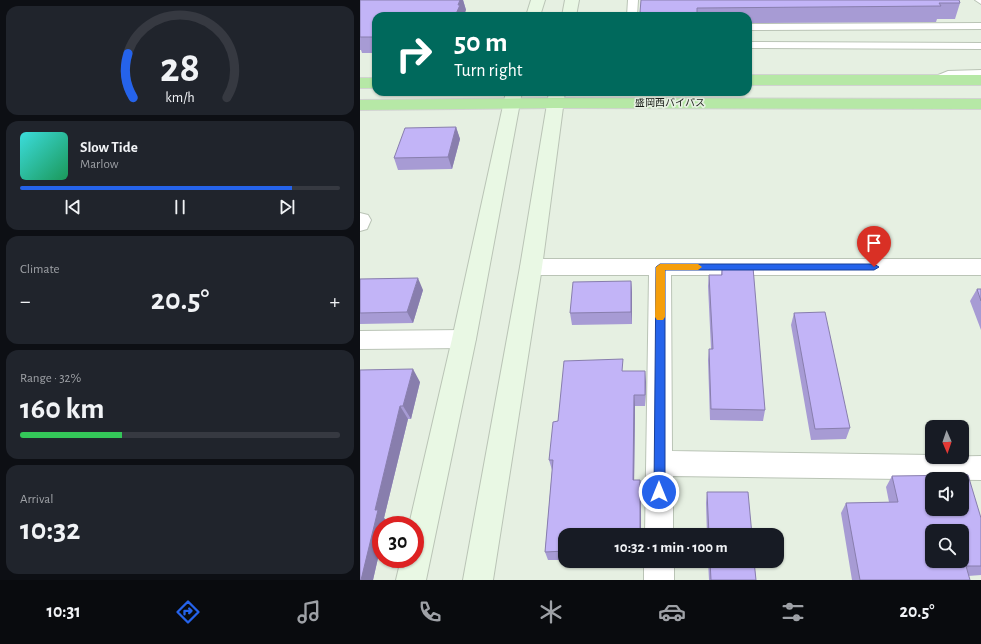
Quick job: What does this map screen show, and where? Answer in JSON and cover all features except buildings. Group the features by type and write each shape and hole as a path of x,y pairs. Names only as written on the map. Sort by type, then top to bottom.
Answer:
{"highway":[{"path":"752,80 981,80"},
{"path":"360,83 372,83"},
{"name":"盛岡西バイパス","path":"360,105 513,98 981,104"}],"street":[{"path":"534,12 538,0"},
{"path":"570,12 572,0"},
{"path":"411,580 464,339 513,98"},
{"path":"478,580 531,267 556,98"},
{"path":"360,220 360,224"},
{"path":"531,267 981,267"},
{"path":"659,528 660,267"},
{"path":"360,340 464,339"},
{"path":"660,463 981,468"},
{"path":"659,568 659,580"}],"lane":[{"path":"632,12 633,0"},
{"path":"752,27 981,26"},
{"path":"752,45 981,46"},
{"path":"935,80 948,74 981,73"}],"slow traffic":[{"path":"660,317 660,267 698,267"}],"route":[{"path":"659,492 660,267 874,267"}]}
